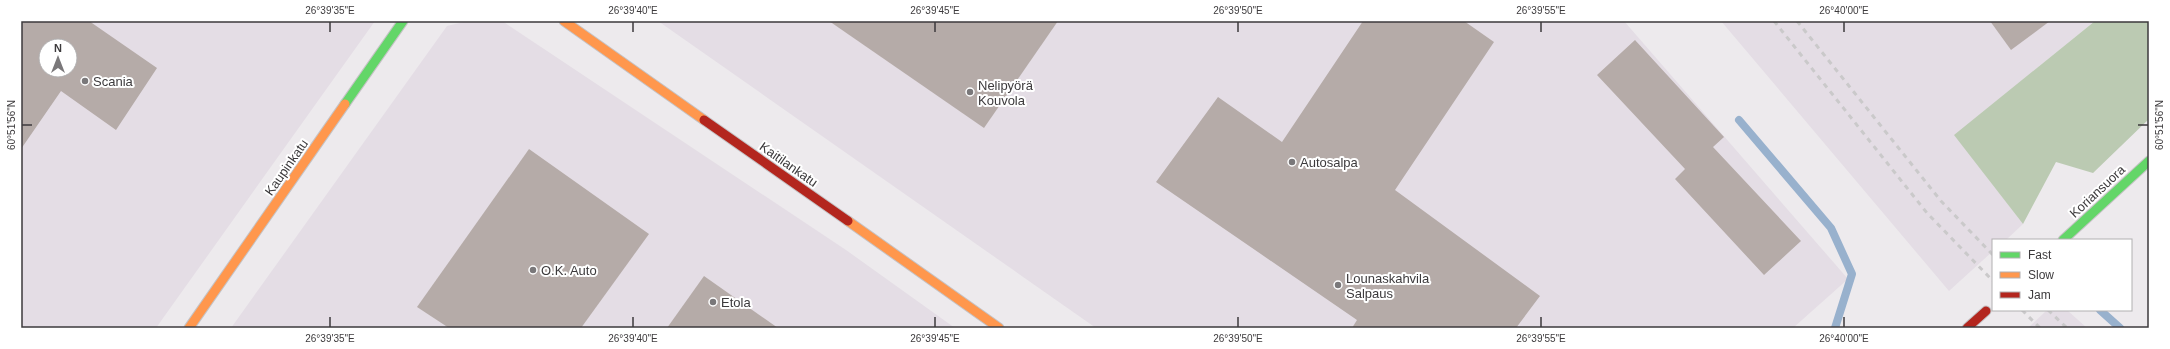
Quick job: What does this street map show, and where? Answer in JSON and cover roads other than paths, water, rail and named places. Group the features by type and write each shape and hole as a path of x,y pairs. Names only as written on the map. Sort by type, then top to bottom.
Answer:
{"street":[{"name":"Kaupinkatu","path":"189,328 403,21"},
{"name":"Kaitilankatu","path":"564,21 999,328"},
{"name":"Koriansuora","path":"2064,239 2149,161"},
{"path":"1967,328 1986,311"}],"waterway":[{"path":"1739,120 1831,228 1852,274 1835,328"},
{"path":"2101,311 2120,328"}],"railway":[{"path":"1774,21 1927,213 1992,280"},
{"path":"1797,21 1941,201 1992,254"},
{"path":"2023,311 2040,328"},
{"path":"2049,311 2067,328"}],"place":[{"name":"Scania","path":"85,81"},
{"name":"Nelipyörä Kouvola","path":"970,92"},
{"name":"Autosalpa","path":"1292,162"},
{"name":"O.K. Auto","path":"533,270"},
{"name":"Lounaskahvila Salpaus","path":"1338,285"},
{"name":"Etola","path":"713,302"}]}
